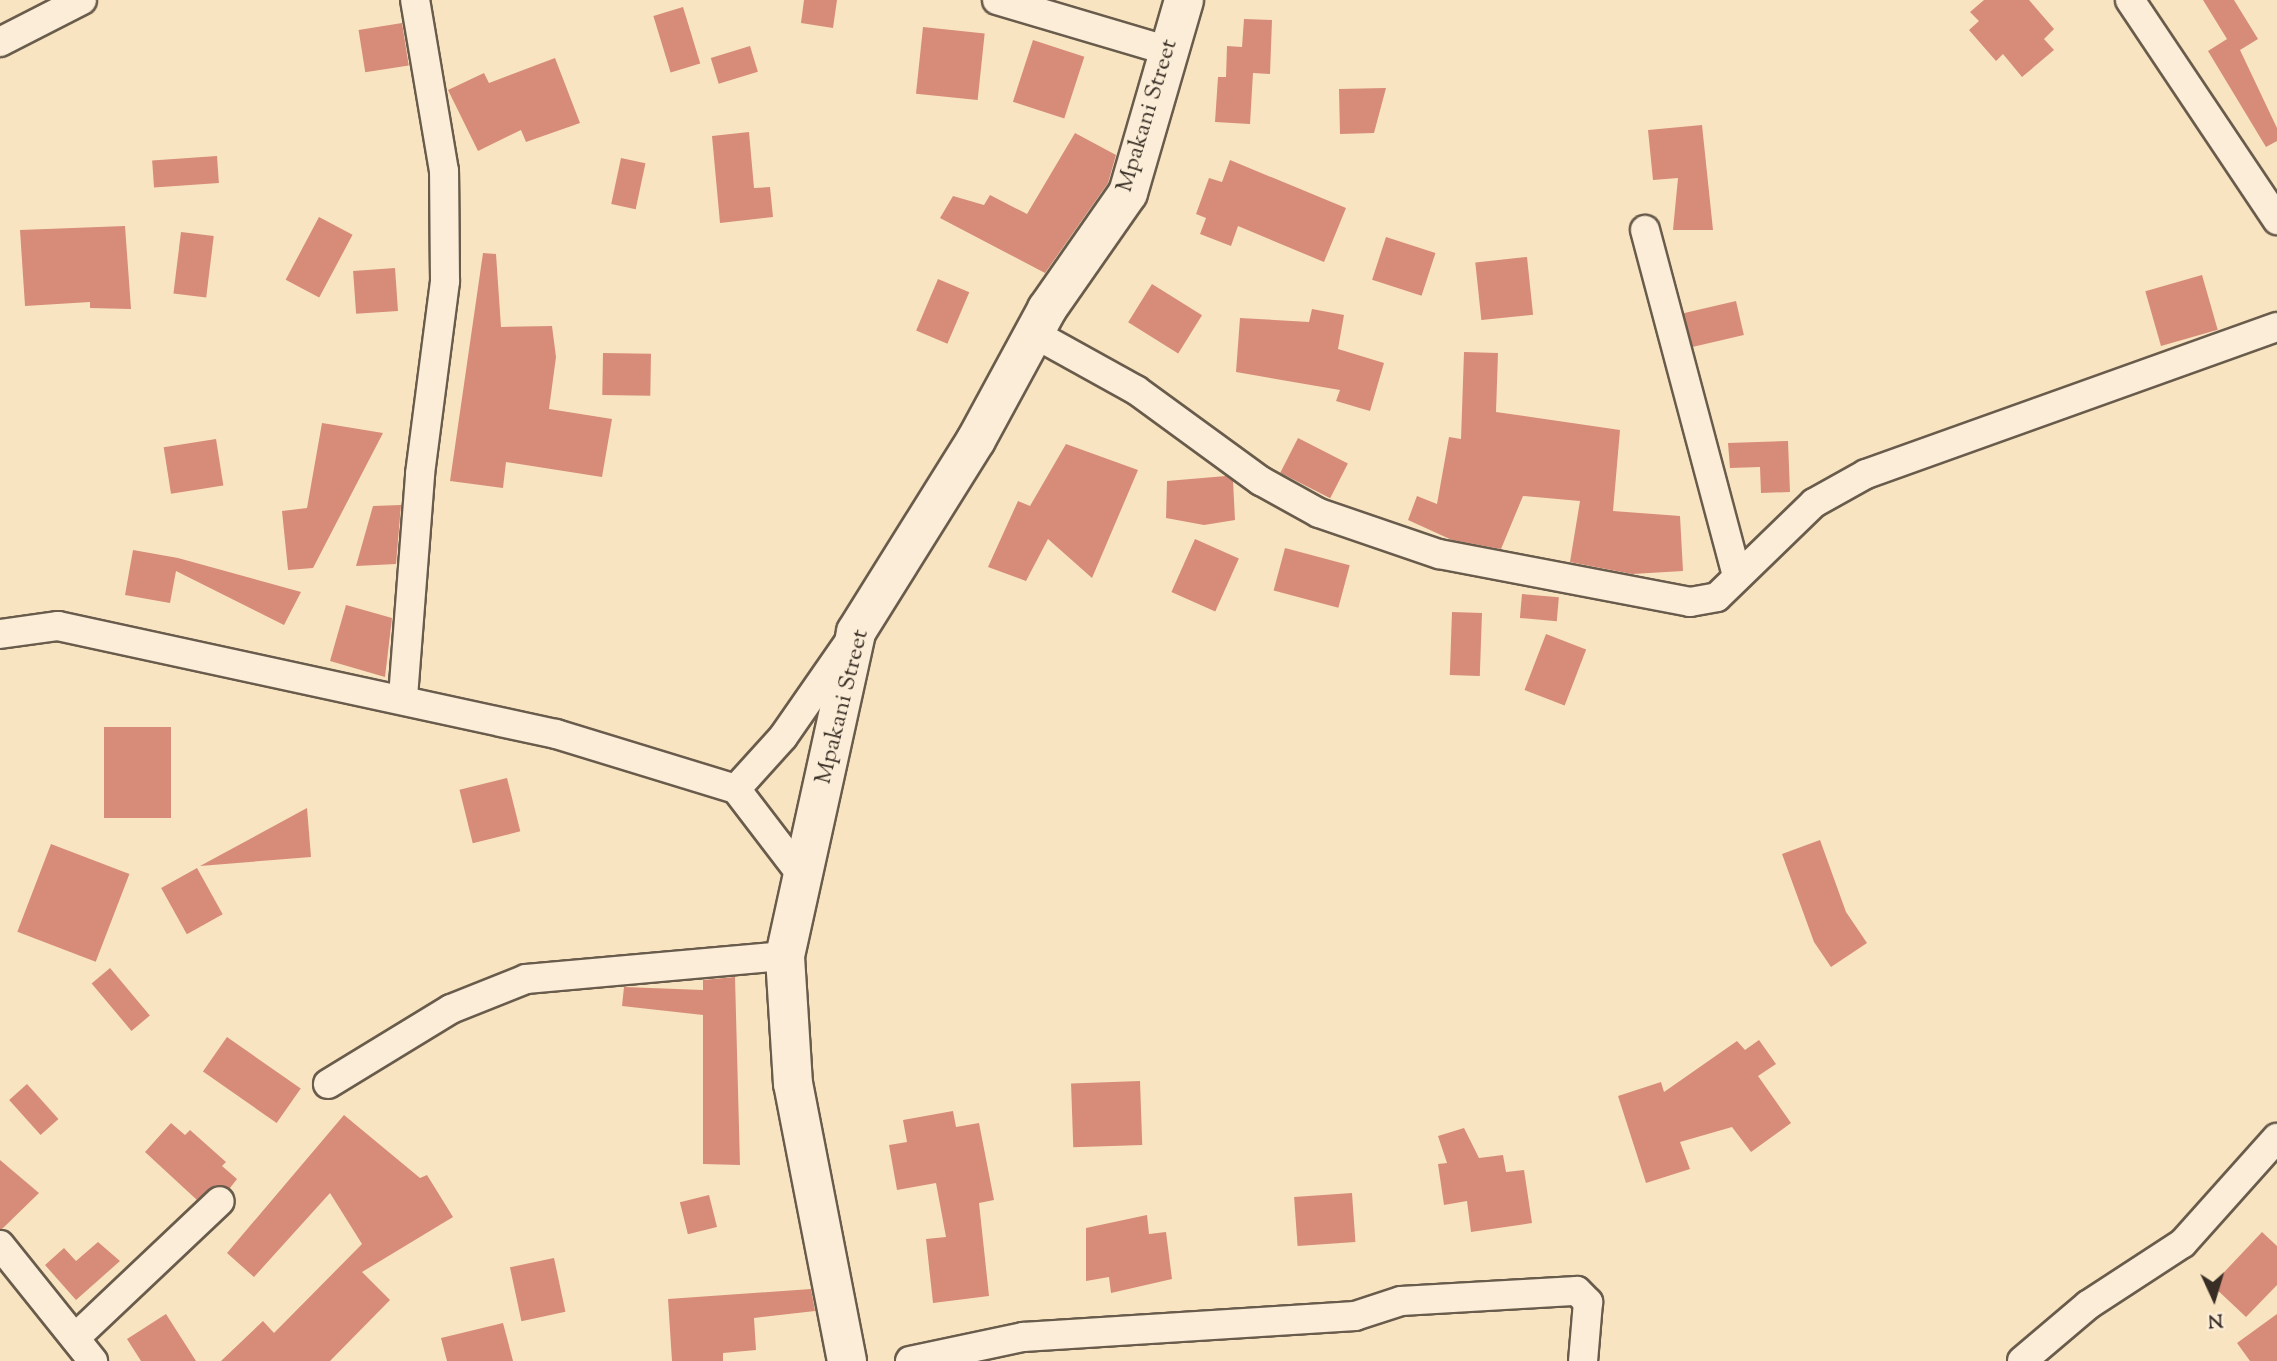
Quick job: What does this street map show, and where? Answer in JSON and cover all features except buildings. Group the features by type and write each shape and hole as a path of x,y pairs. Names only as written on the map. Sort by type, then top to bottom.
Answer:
{"street":[{"path":"0,42 82,0"},
{"path":"403,697 421,474 445,281 444,172 415,0"},
{"path":"997,0 1169,51"},
{"name":"Mpakani Street","path":"847,1361 793,1084 785,956 856,632 976,440 1033,333 1128,193 1184,0"},
{"path":"2130,0 2277,220"},
{"path":"1646,230 1737,576"},
{"path":"1033,333 1136,390 1261,481 1319,513 1440,554 1640,595 1690,602 1717,597 1814,503 1867,474 2277,327"},
{"path":"0,634 58,626 403,697 556,734 736,789 801,874"},
{"path":"736,789 783,737 856,632"},
{"path":"328,1084 451,1009 526,979 785,956"},
{"path":"2022,1361 2088,1305 2183,1243 2277,1138"},
{"path":"75,1338 220,1201"},
{"path":"0,1245 93,1361"},
{"path":"910,1361 1023,1338 1355,1316 1401,1301 1577,1291 1588,1302 1583,1361"}]}
